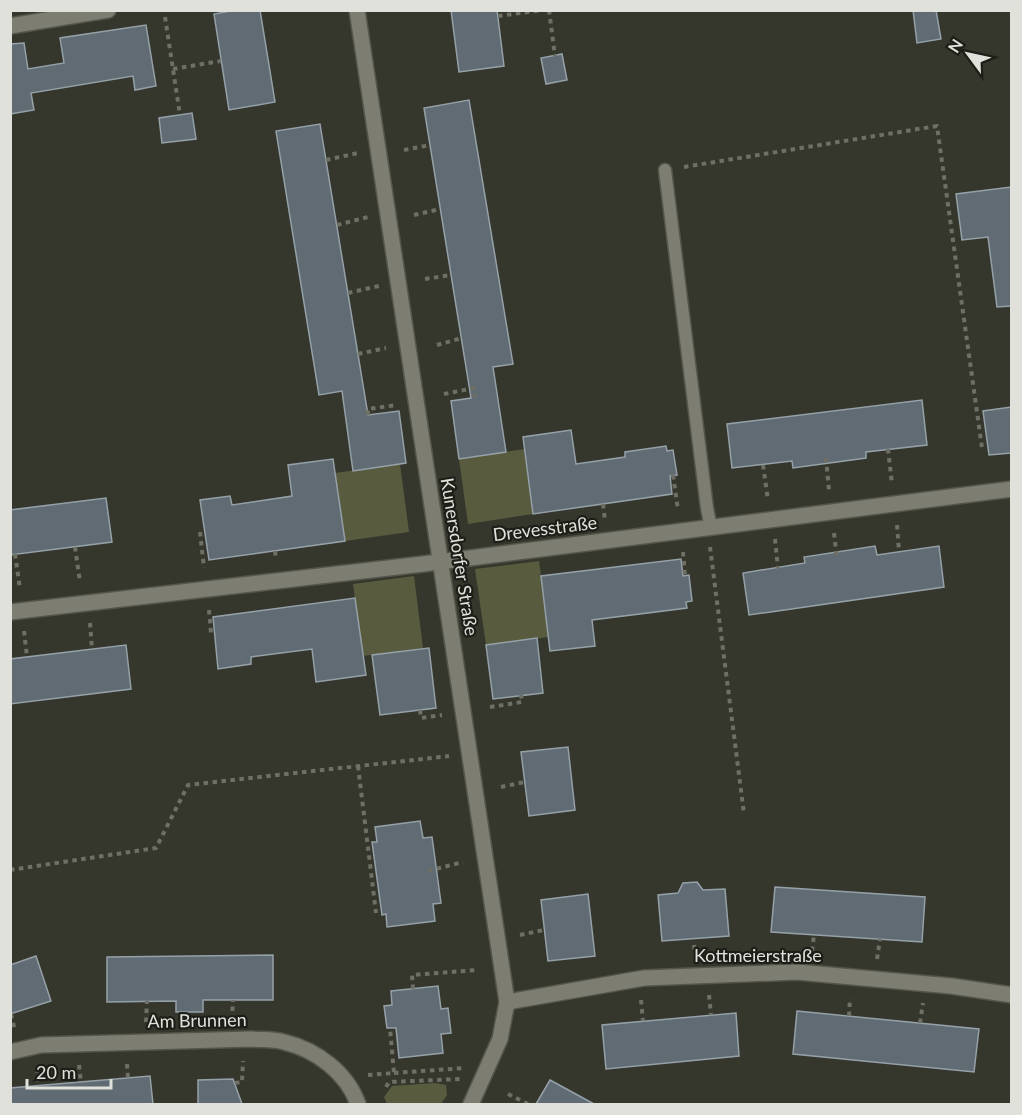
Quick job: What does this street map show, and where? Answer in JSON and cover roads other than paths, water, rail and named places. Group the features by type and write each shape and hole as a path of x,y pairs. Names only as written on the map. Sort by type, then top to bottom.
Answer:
{"street":[{"path":"10,26 108,10"},
{"name":"Kunersdorfer Straße","path":"357,10 507,1002 500,1039 471,1104"},
{"name":"Drevesstraße","path":"10,612 440,562 710,534 1011,489"},
{"name":"Kottmeierstraße","path":"507,1002 644,978 797,972 951,986 1011,995"},
{"name":"Am Brunnen","path":"10,1052 41,1045 251,1039 284,1041 314,1053 343,1076 358,1104"}],"lane":[{"path":"665,170 710,534"}]}
